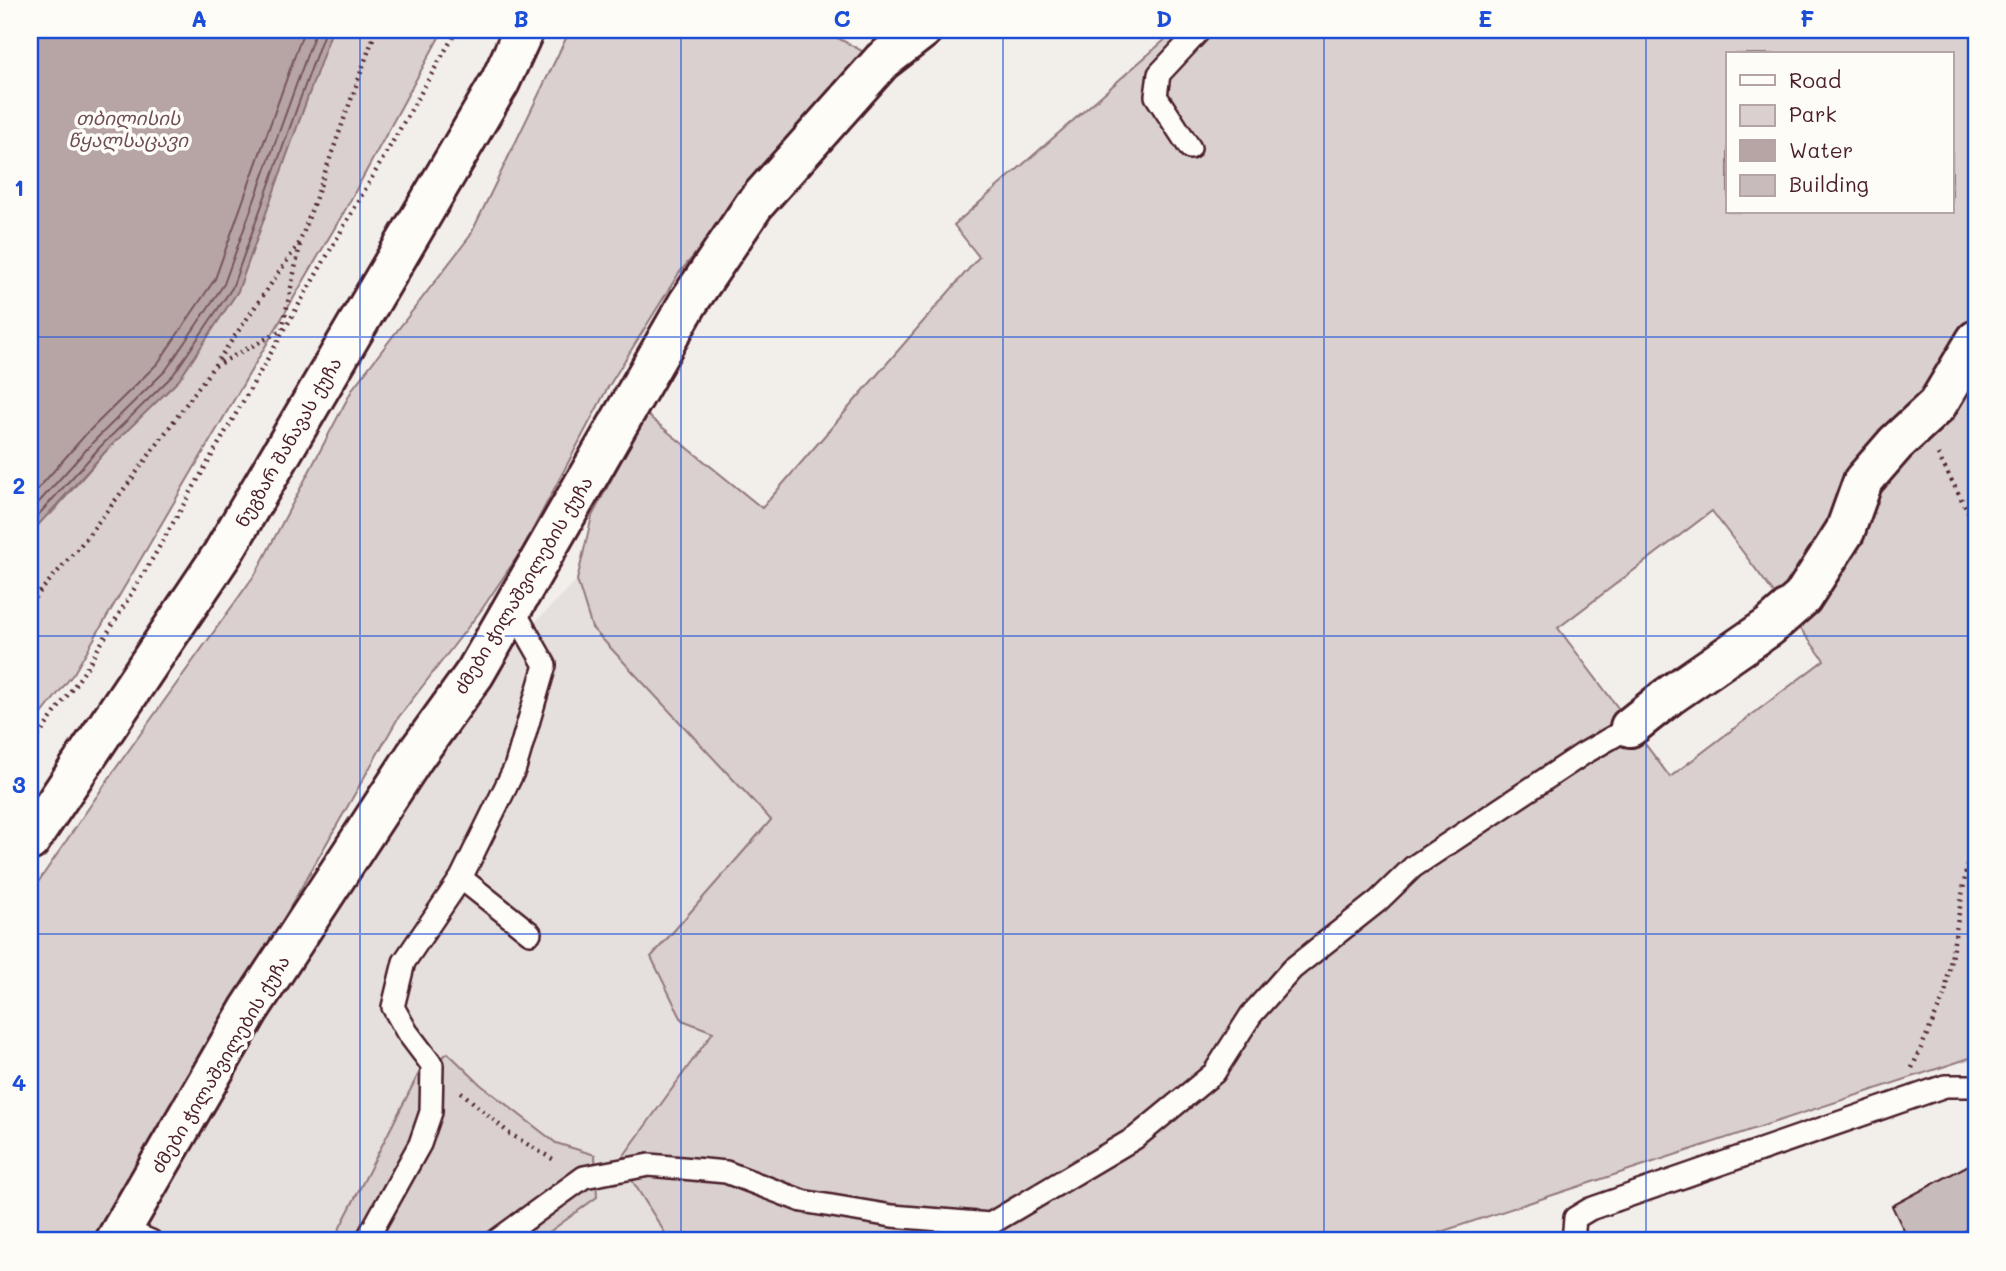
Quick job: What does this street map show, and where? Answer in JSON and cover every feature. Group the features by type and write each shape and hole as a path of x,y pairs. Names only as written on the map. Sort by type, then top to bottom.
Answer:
{"street":[{"name":"ნუგზარ შანავას ქუჩა","path":"30,841 223,553 500,82 523,30"},
{"name":"ძმები ჭილაშვილების ქუჩა","path":"129,1237 249,1010 415,756 475,673 688,303 754,205 882,61 922,30"},
{"path":"1630,727 1669,696 1769,627 1802,598 1845,531 1863,481 1896,443 1937,405 1976,340"}],"lane":[{"path":"1189,148 1156,96 1159,74 1200,30"},
{"path":"366,1241 421,1144 431,1112 432,1065 407,1032 393,1007 404,962 461,878 515,768 545,665 513,609"},
{"path":"965,1241 989,1224 1135,1138 1214,1073 1251,1015 1292,969 1378,901 1413,867 1583,754 1630,727"},
{"path":"461,878 530,933"},
{"path":"1573,1241 1576,1218 1590,1209 1945,1086 1976,1086"},
{"path":"496,1241 584,1177 649,1166 726,1172 802,1201 892,1216 989,1224"}],"path":[{"path":"282,330 300,242 376,30"},
{"path":"30,748 84,672 105,637 457,30"},
{"path":"30,603 80,546 214,366 300,242"},
{"path":"214,366 282,330"},
{"path":"1915,425 1936,453 1972,519 1976,543"},
{"path":"1895,1104 1945,994 1976,814"},
{"path":"432,1065 510,1134 584,1177"}],"shaded area":[{"path":"577,580 592,628 771,820 651,957 713,1032 620,1160 670,1241 537,1241 597,1197 595,1155 556,1143 481,1085 448,1053 419,1073 333,1241 136,1241 247,1039 506,652"}],"green space":[{"path":"295,30 443,30 344,212 74,673 30,729 30,521 51,514 106,451"},
{"path":"570,30 823,30 866,53 679,273 607,389 523,548 482,609 398,718 100,1241 30,1241 30,894 116,768 256,573 353,388 470,236"},
{"path":"1176,30 1976,30 1976,1056 1413,1241 670,1241 620,1161 713,1032 682,1020 651,957 771,820 592,628 577,580 592,516 646,414 762,508 979,257 954,225","holes":["1712,511 1824,660 1670,777 1558,628"]},
{"path":"448,1053 481,1085 556,1143 595,1155 597,1197 537,1241 333,1241 419,1073"}],"water":[{"name":"თბილისის წყალსაცავი","path":"30,30 332,30 238,291 179,380 106,451 30,534"}],"building":[{"path":"1976,1161 1976,1225 1947,1241 1909,1241 1892,1206"}]}
